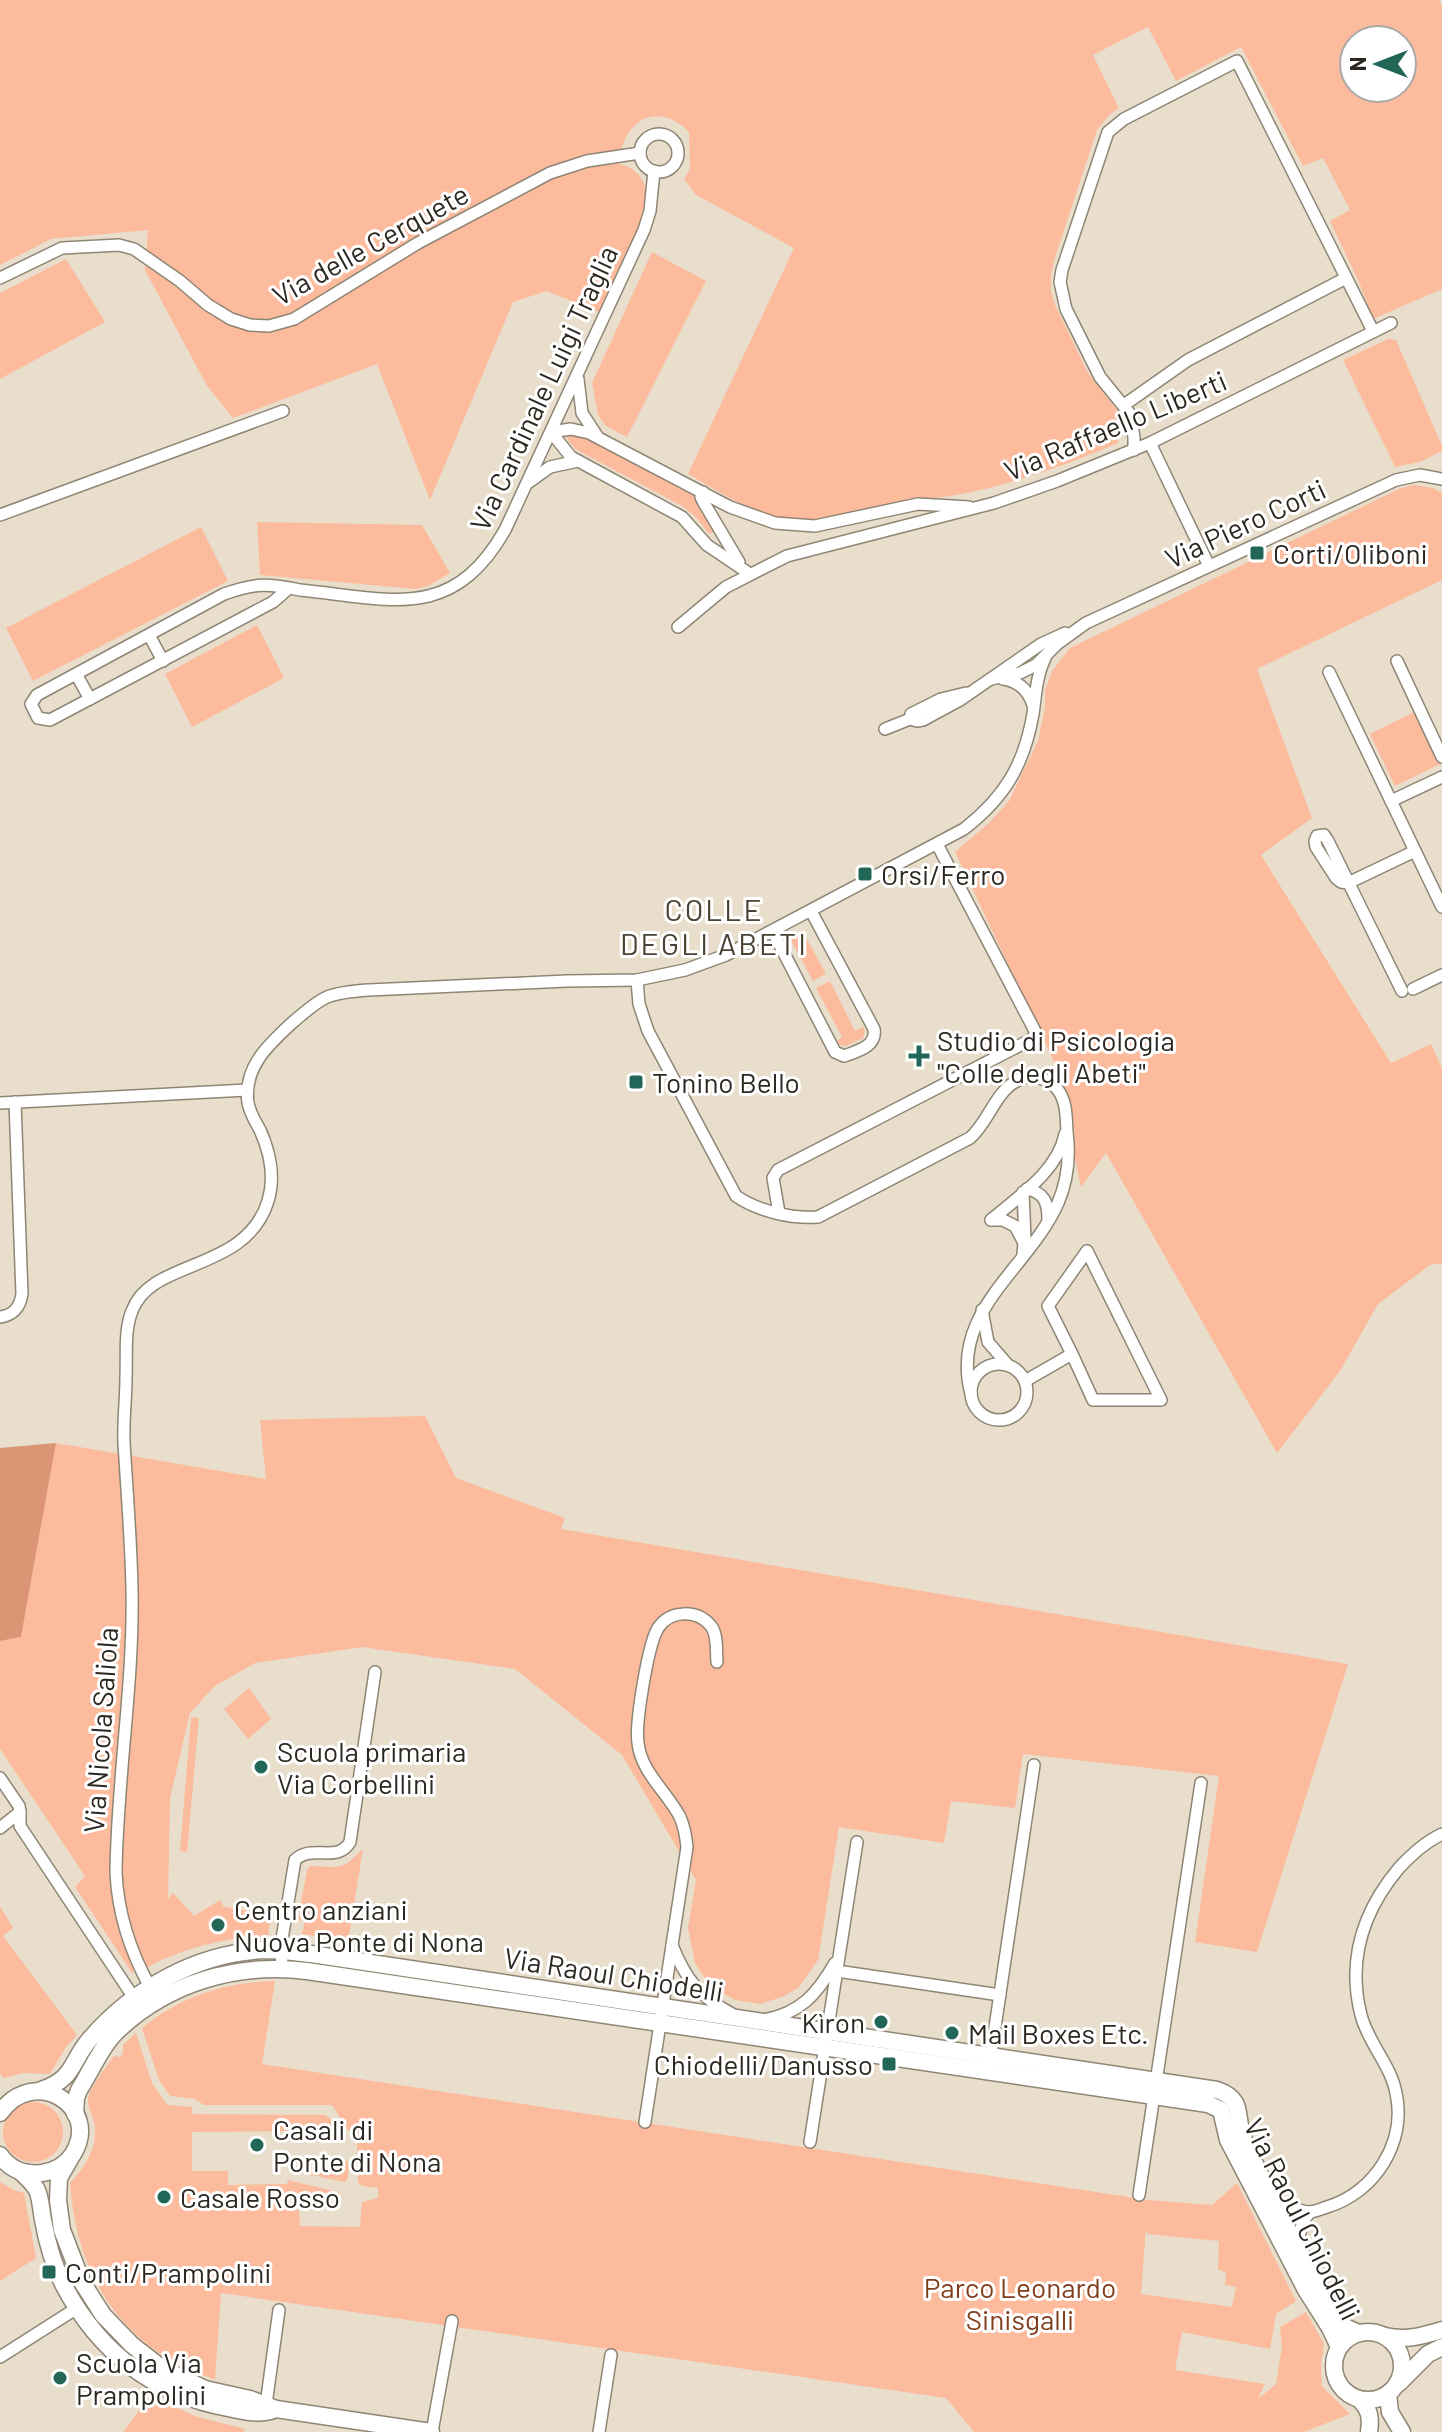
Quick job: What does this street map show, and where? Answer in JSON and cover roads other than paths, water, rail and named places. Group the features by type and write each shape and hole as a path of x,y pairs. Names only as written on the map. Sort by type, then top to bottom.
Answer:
{"main road":[{"name":"Via Raoul Chiodelli","path":"1,2111 11,2099 22,2093 57,2085 65,2079 89,2040 134,1998 172,1974 233,1954 268,1950 281,1960"},
{"name":"Via Raoul Chiodelli","path":"197,2394 132,2345 98,2307 82,2282 62,2230 58,2183 79,2144 81,2134 75,2114 79,2090 114,2034 172,1993 209,1977 281,1960 1156,2089 1208,2104 1221,2110 1228,2140 1261,2207 1339,2347"},
{"name":"Via Raoul Chiodelli","path":"661,2015 750,2021 826,2040"},
{"name":"Via Raoul Chiodelli","path":"1156,2089 1217,2090 1232,2097 1238,2107 1244,2140 1274,2201 1339,2318 1345,2327 1358,2333"},
{"path":"41,2090 61,2097 75,2114"},
{"path":"0,2155 9,2166 21,2172 39,2193 55,2266 80,2312 116,2356 161,2388 269,2409 432,2432"},
{"path":"21,2172 48,2172 70,2159"},
{"path":"1369,2432 1371,2419 1368,2408 1344,2391 1334,2375 1339,2347 1347,2338 1367,2331 1400,2340 1442,2330"},
{"path":"1385,2336 1398,2350 1401,2359 1402,2369 1392,2390 1390,2412 1402,2432"},
{"path":"1360,2400 1379,2398 1392,2390 1428,2354 1442,2347"}],"street":[{"path":"1134,450 1132,425 1124,405 1100,377 1066,309 1062,296 1062,270 1108,132 1124,119 1237,61 1373,331"},
{"path":"654,135 665,136 675,143 678,156 666,171 654,171 644,164 640,153 644,142 654,135"},
{"name":"Via delle Cerquete","path":"0,278 62,248 119,245 134,249 231,319 250,325 269,326 294,319 418,243 550,173 587,161 640,153"},
{"name":"Via Cardinale Luigi Traglia","path":"289,588 273,602 50,720 38,718 31,704 37,695 224,594 244,587 265,584 417,600 457,585 484,561 505,530 644,230 650,211 654,171"},
{"path":"1124,405 1196,355 1346,278"},
{"name":"Via Raffaello Liberti","path":"678,627 726,587 787,556 978,507 1057,481 1150,443 1391,323"},
{"path":"578,373 582,413 598,437"},
{"path":"0,515 283,411"},
{"path":"750,574 707,545 682,517 579,462 565,452 551,432 571,429 598,437 750,515 775,523 795,526 834,523 918,504 978,507"},
{"path":"1150,443 1209,566"},
{"path":"526,485 550,467 579,462"},
{"name":"Via Piero Corti","path":"885,729 910,719 923,720 960,700 1041,644 1396,480 1420,475 1442,479"},
{"path":"703,492 701,497 736,560 750,574"},
{"name":"Via Piero Corti","path":"991,679 1020,673 1045,658 1073,631"},
{"path":"149,635 163,661"},
{"path":"0,1103 247,1090 255,1063 265,1049 316,1004 340,993 637,980 706,964 773,932 937,844 985,813 1010,782 1022,757 1034,709 1038,674 1045,658"},
{"path":"1397,661 1442,757"},
{"path":"1329,672 1441,903"},
{"path":"76,674 90,699"},
{"path":"991,679 1017,683 1028,693 1034,709"},
{"path":"1391,801 1442,777"},
{"path":"779,1213 773,1182 773,1175 778,1170 1032,1039 1036,1033 937,844"},
{"path":"1415,851 1348,883 1408,990 1442,975"},
{"path":"773,932 835,1052 844,1056 871,1044 875,1037 874,1029 811,911"},
{"path":"637,980 644,1024 736,1196 751,1206 808,1218 827,1214 964,1142 980,1129 1010,1085 1024,1078 1043,1079 1058,1089 1063,1101 1069,1151 1059,1202 982,1310 970,1336 967,1377 974,1404 984,1416 1002,1420 1011,1418 1023,1407 1027,1398 1025,1381 996,1354 988,1342 982,1310"},
{"name":"Via Nicola Saliola","path":"150,1987 129,1943 117,1890 116,1846 131,1638 132,1588 124,1444 129,1322 137,1300 156,1282 241,1242 267,1204 270,1165 262,1134 249,1106 247,1090"},
{"path":"0,1317 17,1309 22,1294 15,1102"},
{"path":"1024,1243 1015,1226 1003,1220 991,1220 1058,1155 1067,1126"},
{"path":"1025,1190 1044,1197 1048,1221"},
{"path":"1023,1256 1025,1190"},
{"path":"1087,1251 1161,1400 1093,1400 1072,1354 1048,1306 1087,1251"},
{"path":"1025,1381 1072,1354"},
{"path":"971,1394 972,1384 980,1372 991,1365 1008,1365"},
{"path":"645,2122 687,1847 680,1817 645,1765 638,1744 651,1643 668,1618 681,1613 696,1615 712,1626 717,1662"},
{"path":"281,1960 295,1860 307,1853 343,1851 350,1842 375,1672"},
{"path":"990,2064 1034,1765"},
{"path":"0,1778 19,1806 20,1826 134,1998"},
{"path":"1139,2195 1201,1783"},
{"path":"0,1828 20,1812"},
{"path":"1274,2201 1310,2212 1341,2203 1364,2187 1380,2169 1396,2132 1396,2093 1388,2069 1374,2048 1362,2018 1356,1991 1358,1948 1374,1901 1391,1877 1410,1855 1442,1834"},
{"path":"810,2142 857,1842"},
{"path":"672,1945 692,1985 715,2004 750,2021 772,2019 794,2010 811,1998 839,1956"},
{"path":"837,1971 1000,1995"},
{"path":"1297,2244 1303,2221 1310,2212"},
{"path":"0,2357 80,2312 98,2307"},
{"path":"269,2409 279,2310"},
{"path":"432,2432 452,2321"},
{"path":"599,2432 611,2355"}],"place":[{"name":"Corti/Oliboni","path":"1257,553"},
{"name":"Orsi/Ferro","path":"865,874"},
{"name":"Studio di Psicologia \"Colle degli Abeti\"","path":"919,1056"},
{"name":"Tonino Bello","path":"636,1082"},
{"name":"Scuola primaria Via Corbellini","path":"261,1767"},
{"name":"Centro anziani Nuova Ponte di Nona","path":"218,1925"},
{"name":"Kìron","path":"881,2022"},
{"name":"Mail Boxes Etc.","path":"952,2033"},
{"name":"Chiodelli/Danusso","path":"889,2064"},
{"name":"Casali di Ponte di Nona","path":"257,2145"},
{"name":"Casale Rosso","path":"164,2197"},
{"name":"Conti/Prampolini","path":"49,2272"},
{"name":"Scuola Via Prampolini","path":"60,2378"}],"district":[{"name":"COLLE DEGLI ABETI","path":"714,926"}],"park label":[{"name":"Parco Leonardo Sinisgalli","path":"1020,2303"}]}
